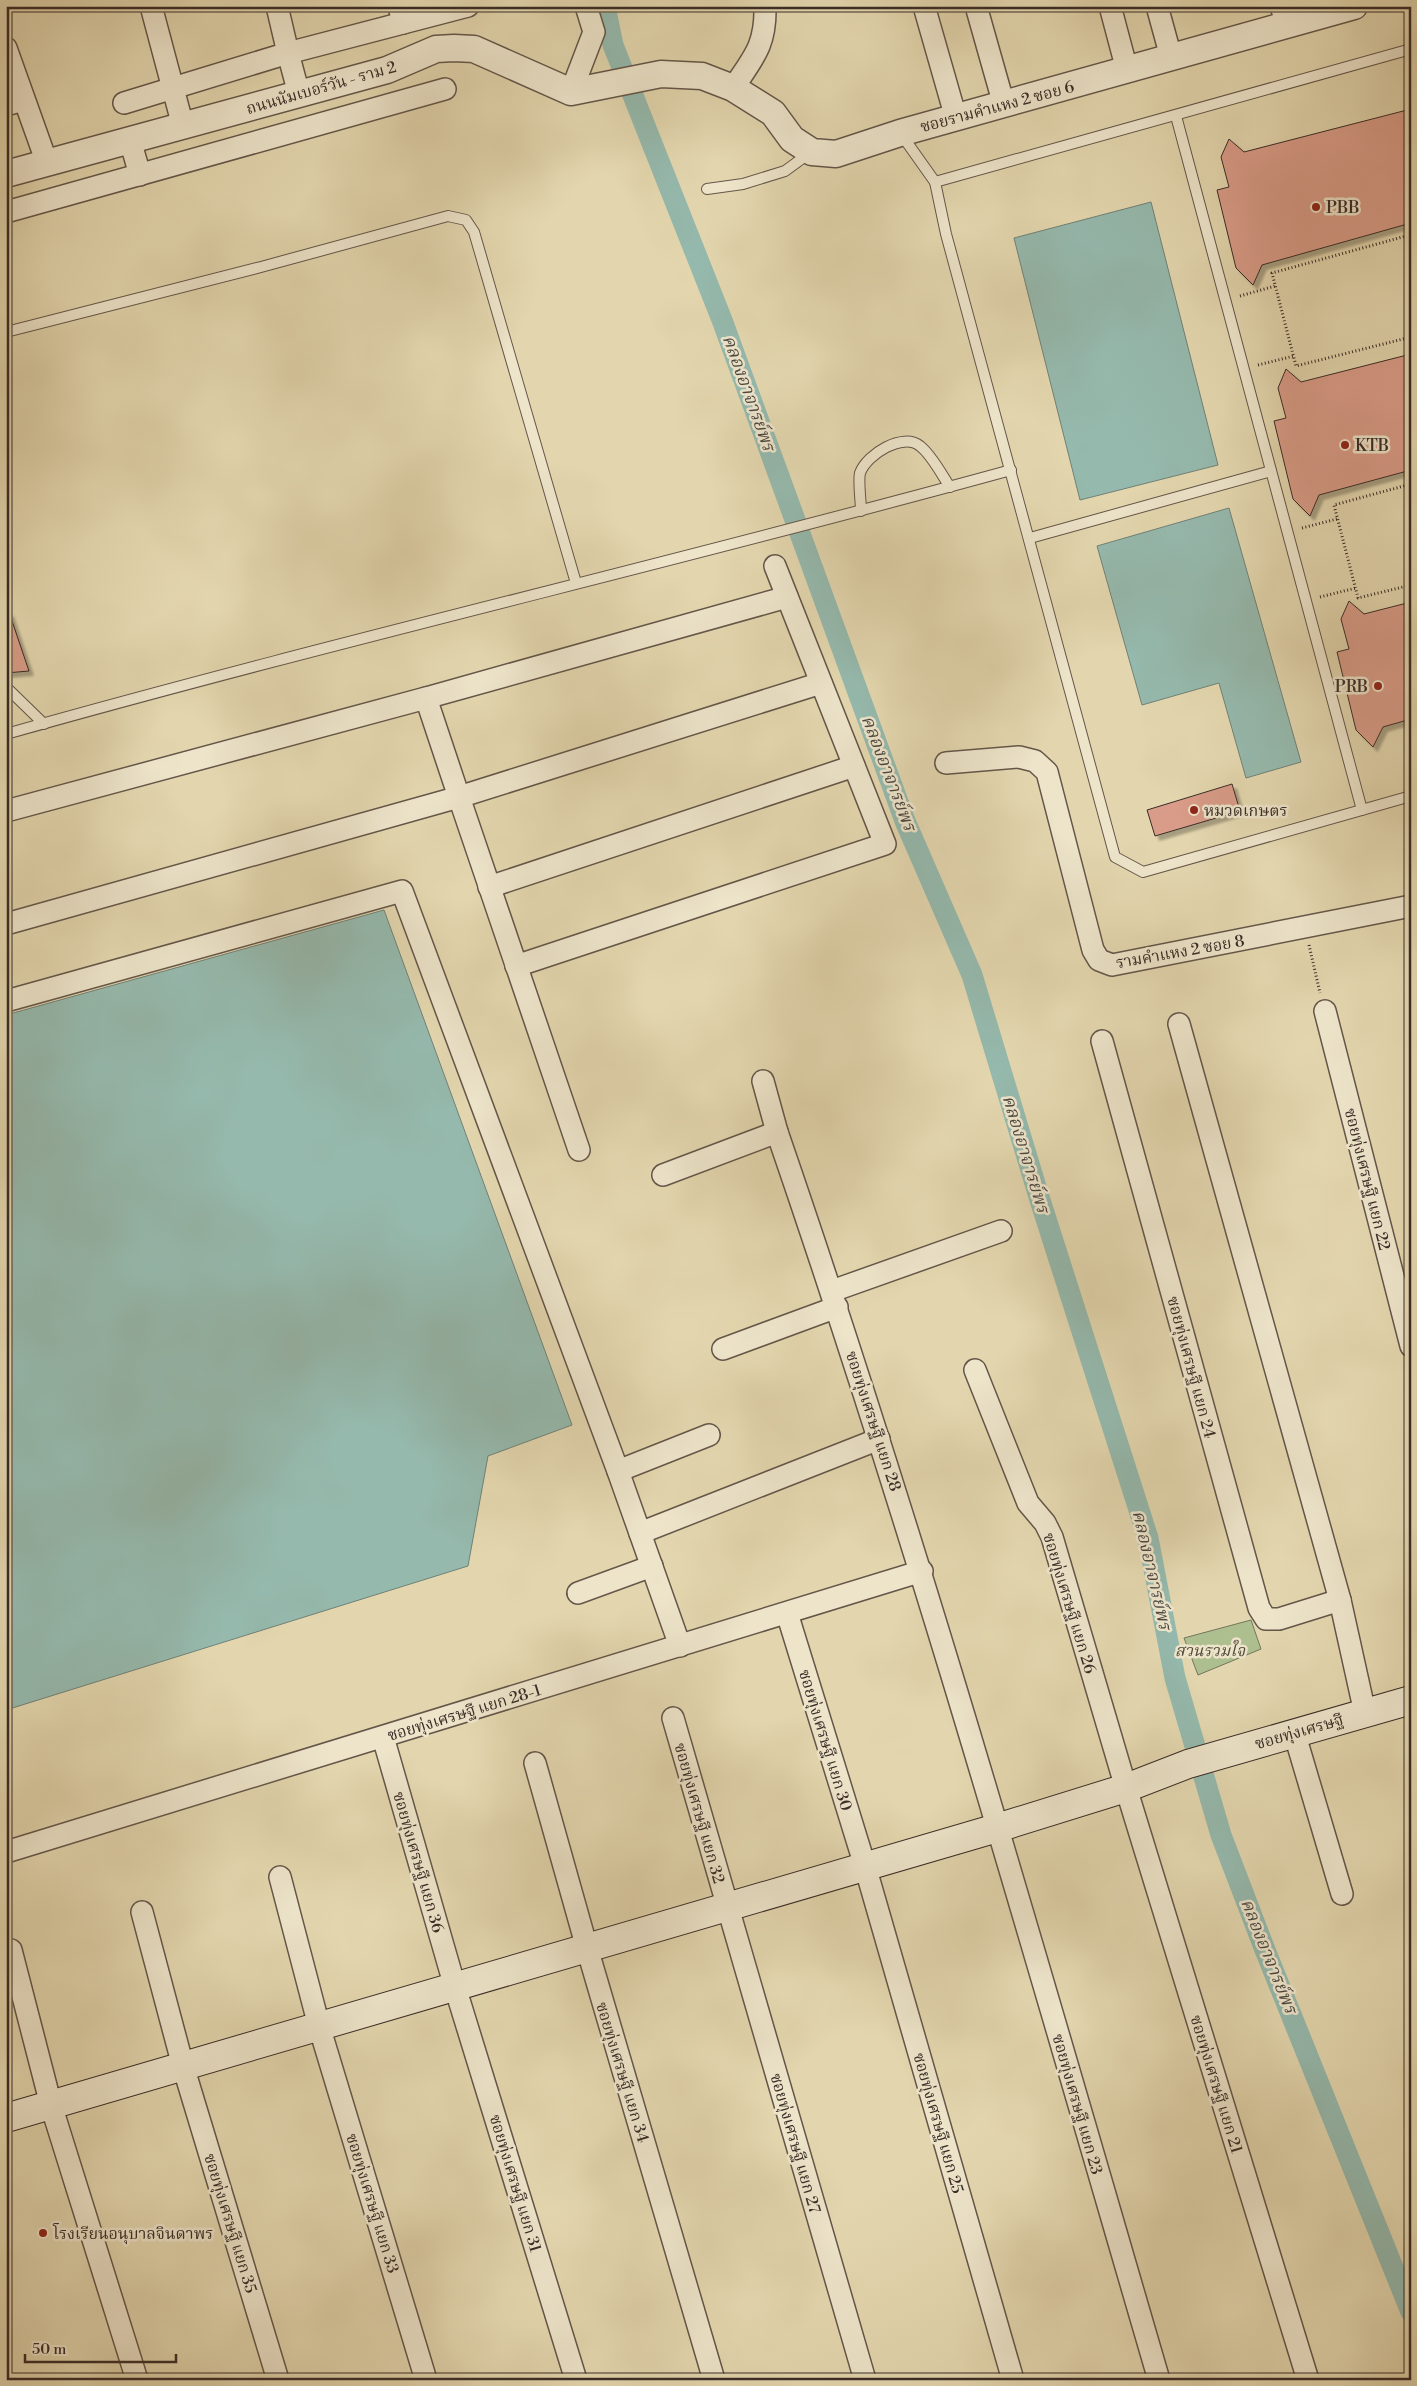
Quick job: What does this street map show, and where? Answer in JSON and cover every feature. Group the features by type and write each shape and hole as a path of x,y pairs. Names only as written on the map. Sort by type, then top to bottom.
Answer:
{"main road":[{"name":"ซอยทุ่งเศรษฐี","path":"6,2118 997,1828 1126,1788 1197,1761 1411,1700"}],"street":[{"path":"151,6 183,126"},
{"path":"277,6 299,94"},
{"path":"124,103 288,53 401,15 468,6"},
{"path":"572,92 594,32 586,6"},
{"path":"734,88 761,46 766,26 765,6"},
{"path":"924,6 956,118"},
{"path":"976,6 1004,105"},
{"path":"1110,6 1127,70"},
{"path":"1157,6 1171,57"},
{"name":"ซอยรามคำแหง 2 ซอย 6","path":"812,152 836,154 900,133 1171,57 1284,16 1354,6"},
{"path":"6,48 15,102 47,163"},
{"name":"ถนนนัมเบอร์วัน - ราม 2","path":"6,174 387,70 436,49 474,49 572,92"},
{"path":"387,70 396,103"},
{"path":"572,92 661,74 702,76 734,88 774,113 792,139 812,152"},
{"path":"6,212 445,90"},
{"path":"130,140 140,175"},
{"path":"516,966 885,844 775,566"},
{"path":"6,811 787,598"},
{"path":"6,924 459,797 822,683"},
{"path":"426,698 579,1150"},
{"name":"รามคำแหง 2 ซอย 8","path":"946,763 1019,757 1035,761 1047,772 1093,950 1100,960 1112,965 1411,906"},
{"path":"490,887 854,766"},
{"path":"6,1001 402,891 618,1471 680,1646"},
{"name":"ซอยทุ่งเศรษฐี แยก 22","path":"1325,1011 1411,1346"},
{"path":"1179,1024 1340,1600 1365,1713"},
{"name":"ซอยทุ่งเศรษฐี แยก 24","path":"1102,1041 1259,1608 1266,1619 1280,1619 1340,1600"},
{"name":"ซอยทุ่งเศรษฐี แยก 28","path":"763,1081 777,1132 835,1299 922,1571 997,1828"},
{"path":"663,1175 777,1132"},
{"path":"723,1349 835,1299 1001,1231"},
{"name":"ซอยทุ่งเศรษฐี แยก 26","path":"975,1370 1028,1503 1045,1523 1052,1537 1126,1788"},
{"path":"618,1471 709,1435"},
{"path":"640,1533 879,1439"},
{"path":"578,1593 652,1566"},
{"name":"ซอยทุ่งเศรษฐี แยก 28-1","path":"6,1852 922,1571"},
{"name":"ซอยทุ่งเศรษฐี แยก 30","path":"787,1613 865,1866"},
{"name":"ซอยทุ่งเศรษฐี แยก 32","path":"673,1718 727,1907"},
{"path":"1294,1732 1342,1894"},
{"name":"ซอยทุ่งเศรษฐี แยก 36","path":"383,1737 455,1987"},
{"name":"ซอยทุ่งเศรษฐี แยก 34","path":"535,1763 586,1948 714,2380"},
{"name":"ซอยทุ่งเศรษฐี แยก 21","path":"1126,1788 1308,2380"},
{"name":"ซอยทุ่งเศรษฐี แยก 23","path":"997,1828 1159,2380"},
{"name":"ซอยทุ่งเศรษฐี แยก 25","path":"865,1866 1013,2380"},
{"name":"ซอยทุ่งเศรษฐี แยก 33","path":"280,1877 320,2026 426,2380"},
{"name":"ซอยทุ่งเศรษฐี แยก 27","path":"727,1907 865,2380"},
{"name":"ซอยทุ่งเศรษฐี แยก 35","path":"142,1912 183,2066 278,2380"},
{"path":"11,1950 51,2105 137,2380"},
{"name":"ซอยทุ่งเศรษฐี แยก 31","path":"455,1987 576,2380"}],"lane":[{"path":"935,182 1411,49"},
{"path":"1176,116 1362,810"},
{"path":"900,133 935,182 949,243 1115,857 1143,872 1411,796"},
{"path":"707,189 743,184 785,171 812,152"},
{"path":"6,332 261,267 448,216 466,220 474,232 576,583"},
{"path":"860,511 860,473 872,457 892,444 906,440 920,446 950,487"},
{"path":"6,734 576,583 765,537 1011,470"},
{"path":"1030,538 1271,471"},
{"path":"6,687 44,724"}],"path":[{"path":"1411,254 1406,236 1272,273 1296,366 1411,337"},
{"path":"1225,299 1276,286"},
{"path":"1244,369 1294,356"},
{"path":"1411,484 1334,505 1358,598 1411,585"},
{"path":"1287,532 1337,519"},
{"path":"1306,601 1356,588"},
{"path":"1305,928 1325,1011"}],"green space":[{"name":"สวนรวมใจ","path":"1251,1620 1261,1649 1198,1675 1184,1638"}],"water":[{"path":"1151,202 1218,465 1080,500 1014,238"},
{"path":"1229,508 1301,762 1246,778 1219,683 1142,705 1097,546"},
{"path":"384,910 572,1425 488,1456 468,1566 6,1710 6,1407 12,1405 6,1385 6,1015"}],"building":[{"name":"PBB","path":"1411,109 1411,223 1262,265 1253,285 1236,268 1217,190 1229,187 1221,157 1229,139 1244,152"},
{"name":"KTB","path":"1411,354 1411,470 1319,495 1310,516 1293,499 1274,421 1286,418 1278,388 1286,369 1301,382"},
{"name":"PRB","path":"1349,601 1364,614 1411,602 1411,719 1383,727 1373,747 1356,730 1337,652 1349,649 1341,619"},
{"path":"9,612 29,671 6,673 6,613"},
{"name":"หมวดเกษตร","path":"1232,784 1240,811 1155,836 1147,810"}],"waterway":[{"name":"คลองอาจารย์พร","path":"605,6 613,45 722,320 905,821 972,975 1040,1200 1148,1538 1175,1678 1221,1835 1265,1950 1411,2312"}],"place":[{"name":"PBB","path":"1316,207"},
{"name":"KTB","path":"1345,445"},
{"name":"PRB","path":"1378,686"},
{"name":"หมวดเกษตร","path":"1194,810"},
{"name":"โรงเรียนอนุบาลจินดาพร","path":"43,2233"}]}
